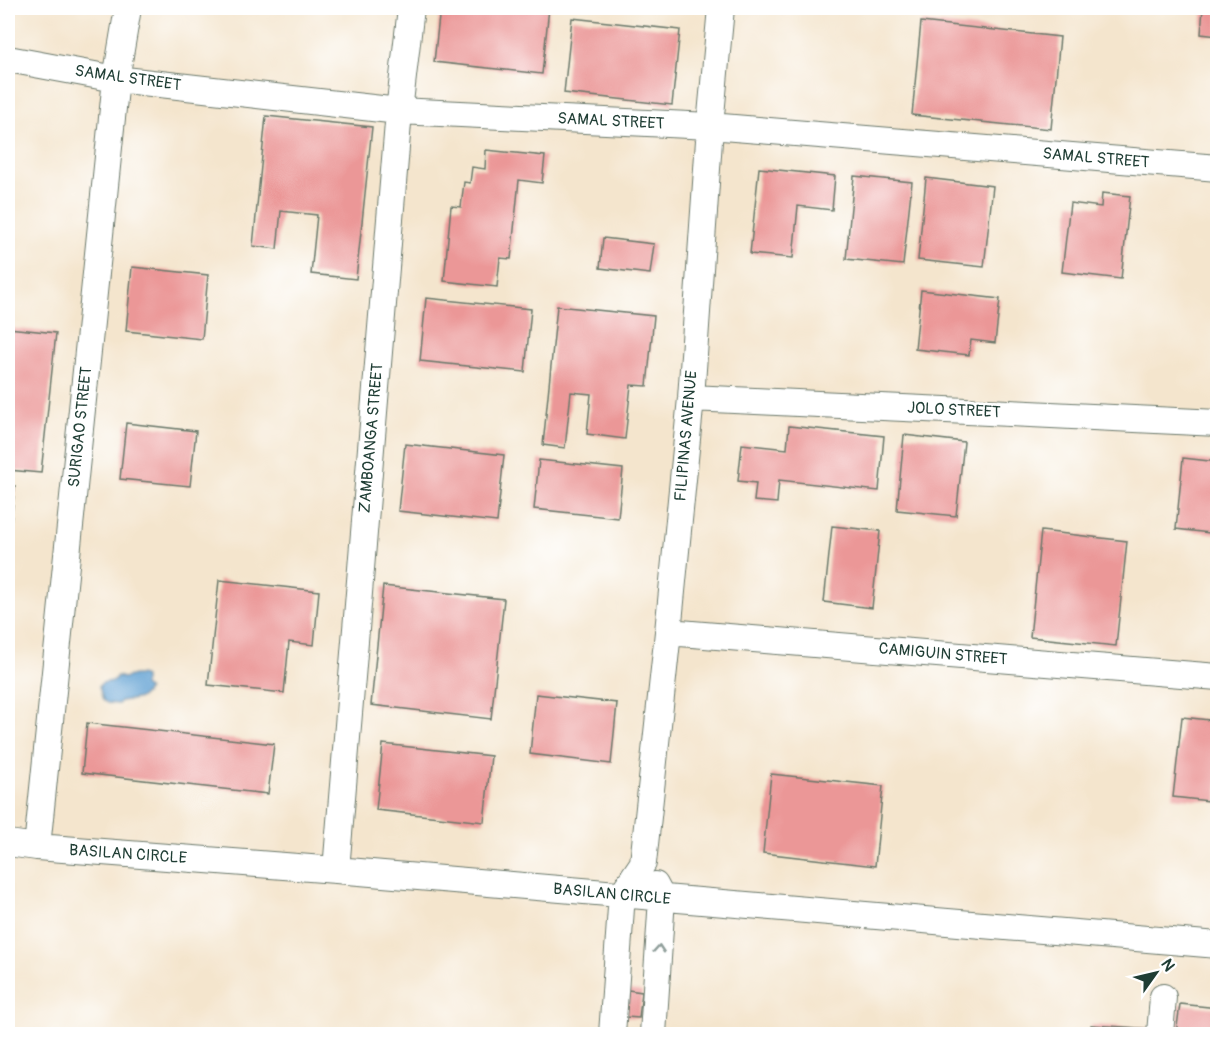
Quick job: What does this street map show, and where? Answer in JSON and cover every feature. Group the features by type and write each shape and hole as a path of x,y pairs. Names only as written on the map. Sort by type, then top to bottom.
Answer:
{"street":[{"name":"SURIGAO STREET","path":"37,847 116,79 128,8"},
{"name":"ZAMBOANGA STREET","path":"336,870 399,111 411,8"},
{"name":"FILIPINAS AVENUE","path":"612,1035 622,894 642,863 668,632 691,398 710,126 721,8"},
{"name":"SAMAL STREET","path":"8,59 116,79 399,111 710,126 1218,168"},
{"name":"JOLO STREET","path":"691,398 1218,423"},
{"name":"CAMIGUIN STREET","path":"668,632 1218,677"},
{"name":"BASILAN CIRCLE","path":"8,843 1218,945"},
{"path":"642,863 662,898 652,1035"},
{"path":"1160,1035 1163,997"}],"water":[{"path":"134,675 144,677 144,686 148,689 143,696 121,701 118,704 107,703 103,700 99,686 102,683 113,681 117,676 123,678"}],"building":[{"path":"440,8 549,8 542,74 434,62"},
{"path":"1203,8 1218,8 1218,36 1201,34"},
{"path":"572,18 680,30 672,105 564,93"},
{"path":"921,22 1060,37 1051,129 912,115"},
{"path":"266,116 372,127 356,279 311,274 317,215 281,211 277,249 253,246"},
{"path":"486,150 545,156 542,183 519,180 511,259 500,258 497,287 444,281 451,206 461,207 464,182 470,183 472,167 485,169"},
{"path":"759,168 835,176 832,210 798,206 793,258 750,254"},
{"path":"854,176 912,182 903,265 846,259"},
{"path":"926,178 993,186 984,267 918,260"},
{"path":"1102,193 1130,196 1121,279 1062,272 1070,203 1101,207"},
{"path":"603,238 654,244 650,274 600,268"},
{"path":"132,267 208,275 202,339 126,331"},
{"path":"921,290 1000,299 995,343 971,340 969,355 915,349"},
{"path":"426,298 531,309 525,372 420,361"},
{"path":"557,306 654,316 647,386 631,385 625,439 587,434 591,394 571,392 565,448 543,445"},
{"path":"8,328 56,333 41,473 8,470"},
{"path":"126,423 196,431 190,486 120,479"},
{"path":"789,426 884,436 879,491 779,480 777,503 754,501 756,483 738,481 742,444 787,449"},
{"path":"904,435 964,442 956,516 897,510"},
{"path":"405,444 504,455 497,522 398,511"},
{"path":"1183,458 1218,462 1218,534 1176,529"},
{"path":"539,460 623,469 618,518 534,509"},
{"path":"8,485 15,486 9,541 8,541"},
{"path":"832,526 880,531 872,608 824,602"},
{"path":"1041,531 1127,541 1116,646 1030,637"},
{"path":"219,580 319,591 314,645 289,642 284,693 208,685"},
{"path":"383,586 504,599 491,719 371,705"},
{"path":"536,694 617,703 611,764 530,754"},
{"path":"1182,717 1218,721 1218,802 1173,797"},
{"path":"87,723 274,744 268,794 82,773"},
{"path":"383,744 491,756 484,822 376,810"},
{"path":"771,774 883,786 875,866 763,853"},
{"path":"628,990 642,992 639,1018 626,1017"},
{"path":"1180,1004 1218,1008 1218,1034 1176,1034"},
{"path":"1091,1025 1156,1029 1156,1034 1090,1034"}]}
